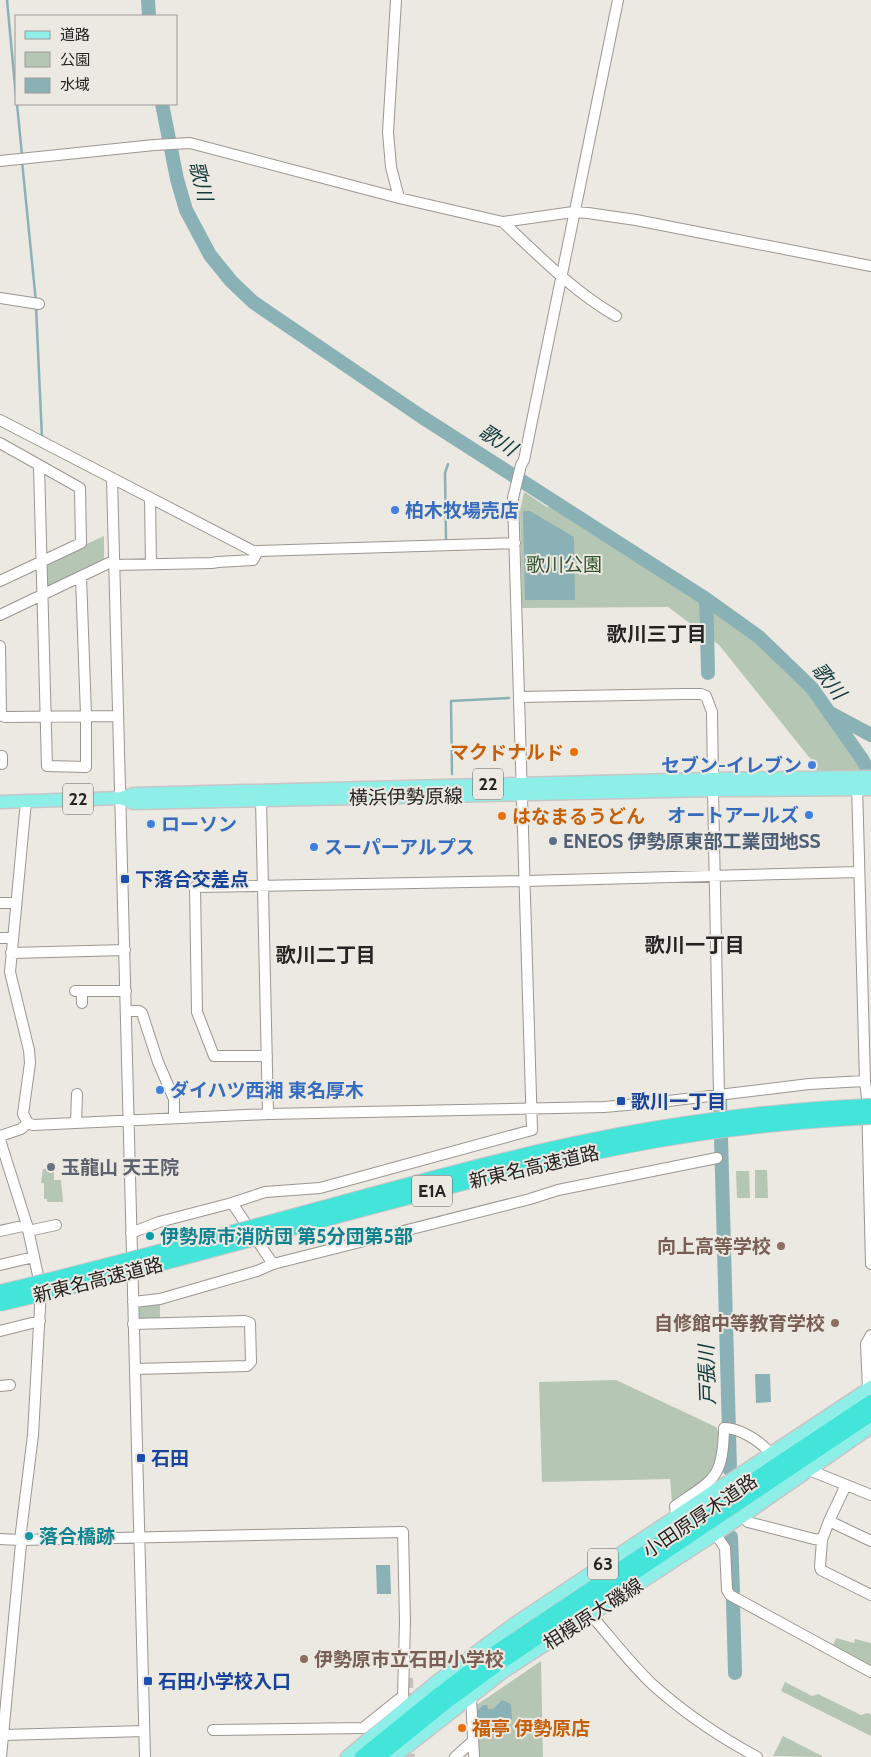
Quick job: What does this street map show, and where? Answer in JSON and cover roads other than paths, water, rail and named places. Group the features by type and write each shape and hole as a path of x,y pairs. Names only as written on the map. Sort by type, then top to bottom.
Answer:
{"highway":[{"name":"新東名高速道路","path":"0,1292 151,1255 437,1177 577,1144 721,1119 871,1106"},
{"name":"新東名高速道路","path":"0,1304 154,1266 434,1190 579,1156 653,1141 723,1131 786,1123 871,1117"},
{"name":"小田原厚木道路","path":"362,1757 486,1659 870,1393"},
{"name":"小田原厚木道路","path":"378,1757 447,1701 492,1668 871,1414"}],"main road":[{"name":"横浜伊勢原線","path":"0,802 121,798 134,794 864,783"},
{"name":"横浜伊勢原線","path":"121,798 134,803 522,789"},
{"name":"相模原大磯線","path":"347,1757 366,1733 407,1699 436,1682 514,1624 770,1453 870,1393"},
{"name":"相模原大磯線","path":"394,1757 503,1672 743,1516 871,1427"}],"street":[{"path":"396,0 388,132 391,167 399,198"},
{"path":"131,1232 159,1222 232,1203 265,1192 320,1188 532,1130 513,498 526,450 573,212 618,0"},
{"path":"0,161 159,144 190,143 399,198 503,222 573,212 636,220 871,266"},
{"path":"503,222 560,277 599,306 616,316"},
{"path":"0,298 39,304"},
{"path":"0,420 255,552 515,543"},
{"path":"0,443 80,488 81,544 0,581"},
{"path":"39,466 47,766 86,766 81,577"},
{"path":"112,478 145,1757"},
{"path":"150,498 151,564"},
{"path":"0,615 113,563 212,564 253,560 258,551"},
{"path":"0,646 0,715 117,716"},
{"path":"520,697 684,694 701,694 706,696 712,712 719,1095"},
{"path":"864,783 859,872 865,1081 870,1147 871,1264"},
{"path":"261,799 268,1114"},
{"path":"26,801 12,938 11,979 29,1050 30,1063 23,1114 28,1123 33,1125 268,1114 604,1107 809,1084 865,1081"},
{"path":"267,1056 214,1056 197,1012 195,887 859,872"},
{"path":"0,903 16,903"},
{"path":"0,938 12,938"},
{"path":"11,953 125,950"},
{"path":"0,979 11,979"},
{"path":"82,1003 78,991 126,991"},
{"path":"126,1011 139,1011 142,1013 158,1062 174,1099 174,1118"},
{"path":"76,1123 77,1094"},
{"path":"1,1757 22,1544 20,1540 33,1435 41,1290 28,1228 0,1138 21,1129 28,1123"},
{"path":"133,1302 160,1299 258,1271 273,1264 530,1199 558,1190 717,1158"},
{"path":"232,1203 273,1264"},
{"path":"0,1231 53,1227"},
{"path":"0,1266 34,1257"},
{"path":"301,1257 316,1261"},
{"path":"133,1324 245,1321 250,1324 251,1362 247,1366 135,1369"},
{"path":"0,1331 40,1322"},
{"path":"870,1393 866,1344 871,1335"},
{"path":"676,1516 675,1506 707,1485 718,1470 723,1453 724,1428 728,1428 760,1443 770,1453"},
{"path":"809,1470 871,1495"},
{"path":"846,1485 822,1540 822,1570 844,1578 871,1595"},
{"path":"743,1516 748,1522 822,1540"},
{"path":"829,1521 871,1541"},
{"path":"0,1539 403,1532 405,1622 403,1648 407,1699"},
{"path":"715,1533 725,1548 727,1590 730,1595 871,1672"},
{"path":"591,1615 630,1661 653,1684 705,1726 757,1757"},
{"path":"403,1648 407,1650 408,1678"},
{"path":"471,1696 474,1757"},
{"path":"213,1730 366,1733"},
{"path":"4,1735 144,1731"},
{"path":"455,1757 473,1741"}],"water":[{"path":"523,511 530,511 574,537 575,600 525,600"},
{"path":"755,1374 770,1374 771,1402 756,1403"},
{"path":"376,1565 390,1565 391,1594 377,1594"},
{"path":"502,1700 511,1704 512,1719 507,1724 494,1723 487,1727 478,1727 477,1711 483,1705 487,1705 488,1709 493,1709"}],"waterway":[{"path":"7,0 15,86"},
{"name":"歌川","path":"148,0 149,15"},
{"path":"17,105 22,155"},
{"name":"歌川","path":"162,105 177,179 186,210 210,255 231,281 253,302 422,417 706,599 759,637 812,688 862,759 871,775"},
{"path":"22,161 36,302"},
{"path":"36,307 42,438"},
{"path":"446,539 445,473 448,464"},
{"name":"戸張川","path":"706,599 707,626"},
{"name":"戸張川","path":"707,630 708,673"},
{"path":"452,774 451,701 509,698"},
{"path":"832,714 871,735"},
{"name":"戸張川","path":"720,1100 730,1470"},
{"name":"戸張川","path":"731,1537 733,1591"},
{"name":"戸張川","path":"733,1601 735,1673"}],"tunnel":[{"path":"408,1678 409,1710"},
{"path":"409,1739 410,1757"}],"place":[{"name":"柏木牧場売店","path":"395,510"},
{"name":"マクドナルド","path":"574,752"},
{"name":"セブン-イレブン","path":"812,765"},
{"name":"オートアールズ","path":"809,815"},
{"name":"はなまるうどん","path":"502,816"},
{"name":"ローソン","path":"151,824"},
{"name":"ENEOS 伊勢原東部工業団地SS","path":"553,841"},
{"name":"スーパーアルプス","path":"314,847"},
{"name":"下落合交差点","path":"125,879"},
{"name":"ダイハツ西湘 東名厚木","path":"160,1090"},
{"name":"歌川一丁目","path":"621,1101"},
{"name":"玉龍山 天王院","path":"51,1167"},
{"name":"伊勢原市消防団 第5分団第5部","path":"150,1236"},
{"name":"向上高等学校","path":"781,1246"},
{"name":"自修館中等教育学校","path":"835,1323"},
{"name":"石田","path":"141,1458"},
{"name":"落合橋跡","path":"29,1536"},
{"name":"伊勢原市立石田小学校","path":"304,1659"},
{"name":"石田小学校入口","path":"148,1681"},
{"name":"福亭 伊勢原店","path":"462,1728"}],"district":[{"name":"歌川三丁目","path":"657,634"},
{"name":"歌川一丁目","path":"695,945"},
{"name":"歌川二丁目","path":"326,955"}],"park label":[{"name":"歌川公園","path":"564,564"}]}
